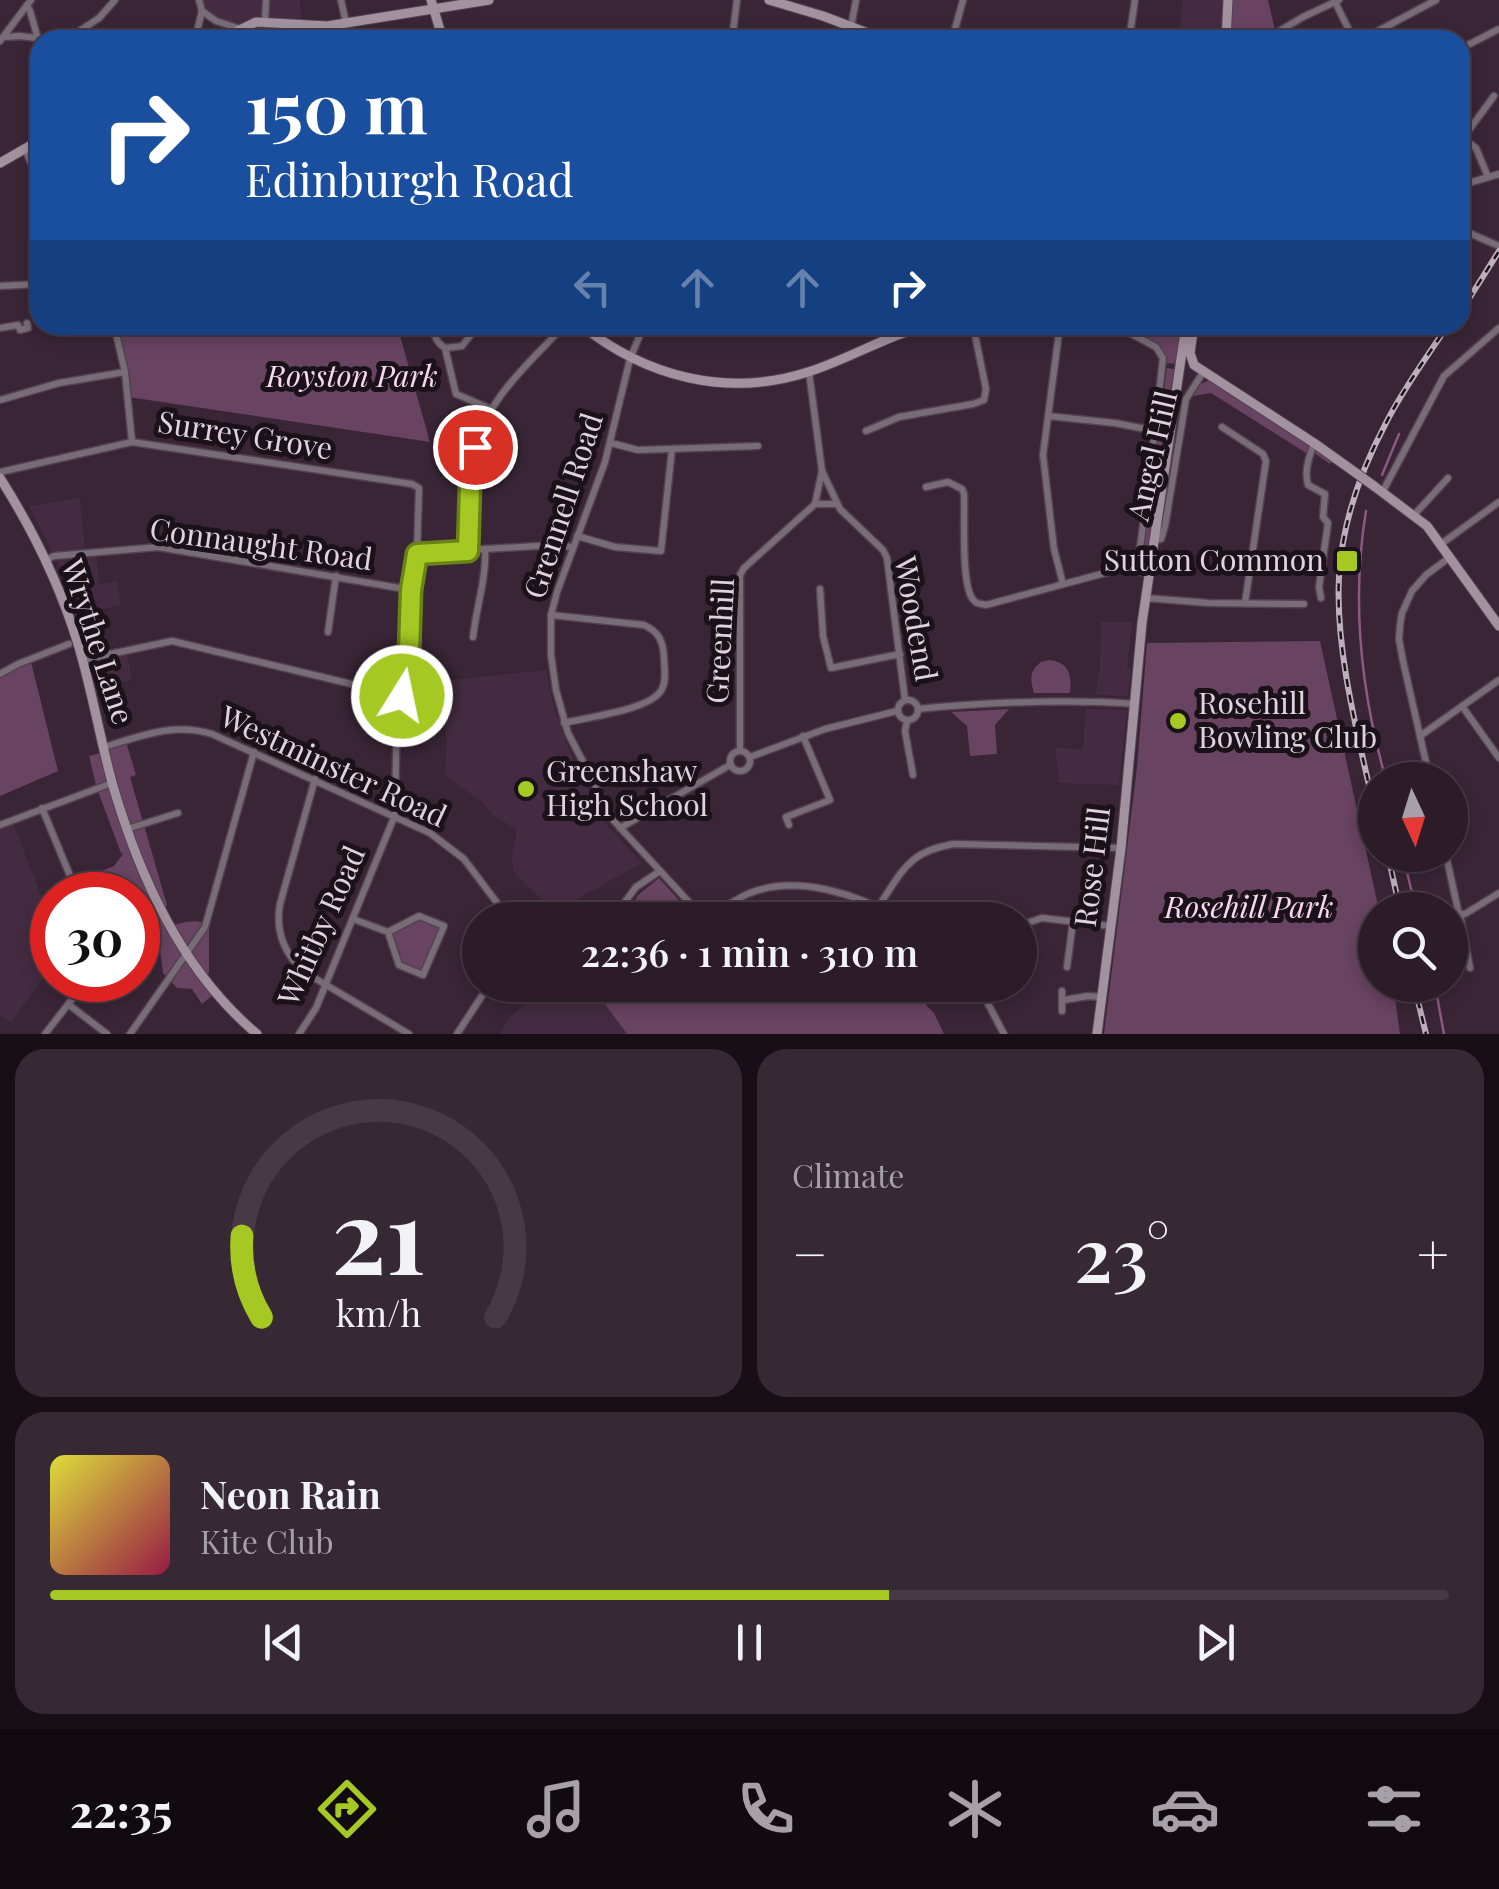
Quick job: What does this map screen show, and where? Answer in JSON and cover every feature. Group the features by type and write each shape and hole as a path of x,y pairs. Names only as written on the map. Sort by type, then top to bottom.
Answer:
{"main road":[{"path":"237,30 265,21 310,26 346,24 432,4 490,0"},
{"path":"769,0 859,30"},
{"path":"1226,30 1228,0"},
{"path":"432,4 440,30"},
{"path":"0,163 30,145"},
{"path":"595,335 630,359 665,372 702,380 769,382 809,372 896,335"},
{"name":"Angel Hill","path":"1135,704 1153,540 1184,335"},
{"name":"Angel Hill","path":"1193,335 1191,358 1204,371"},
{"path":"1204,371 1414,515 1450,557 1499,626"},
{"name":"Wrythe Lane","path":"0,475 46,560 78,641 112,783 162,914 186,954 234,1014 257,1034"},
{"name":"Rose Hill","path":"1097,1034 1122,848 1135,704"}],"street":[{"path":"81,30 99,18 114,0"},
{"path":"197,30 202,11 199,0"},
{"path":"265,21 266,0"},
{"path":"342,0 346,24"},
{"path":"734,30 738,0"},
{"path":"851,27 856,0"},
{"path":"955,30 963,0"},
{"path":"1130,30 1135,0"},
{"path":"1378,30 1436,0"},
{"path":"1284,30 1303,16 1337,1 1353,30"},
{"path":"2,40 29,2"},
{"path":"29,2 36,30"},
{"path":"202,11 216,22 241,28"},
{"path":"293,24 294,30"},
{"path":"1470,43 1499,30"},
{"path":"2,40 19,36 30,39"},
{"path":"1470,126 1494,96"},
{"path":"1470,144 1480,152 1488,177"},
{"path":"25,148 30,160"},
{"path":"1470,182 1499,174"},
{"path":"1470,233 1499,246"},
{"path":"0,286 30,284"},
{"path":"0,328 18,325 20,330 28,328 27,323"},
{"path":"1378,489 1444,376 1499,328"},
{"path":"116,335 125,372 132,442"},
{"path":"434,335 444,348 456,394 491,409"},
{"path":"468,551 472,466 481,430 509,384 556,335"},
{"name":"Grennell Road","path":"640,335 630,359 611,444 552,615 553,674 564,723 585,769 620,828 689,902"},
{"path":"866,431 899,417 984,400 986,388 976,335"},
{"path":"1059,335 1044,455 1054,549 1063,584"},
{"path":"1134,335 1156,347 1163,358 1137,570"},
{"path":"444,348 462,346 470,336"},
{"name":"Angel Hill","path":"1153,540 1160,539 1165,526 1186,398 1204,371"},
{"path":"0,400 125,372"},
{"name":"Woodend","path":"809,372 822,471 836,504 886,554 905,700"},
{"path":"1048,416 1156,430"},
{"path":"1225,432 1263,454 1266,461 1245,602"},
{"name":"Surrey Grove","path":"0,475 132,442 417,485 417,554"},
{"path":"1314,443 1306,478 1308,486 1325,494 1323,516 1328,522 1322,598"},
{"path":"611,444 638,450 758,446"},
{"path":"577,536 615,547 661,551 672,449"},
{"name":"Woodend","path":"815,504 822,471"},
{"path":"1414,515 1448,478"},
{"path":"926,487 948,482 962,489 966,572 971,596 979,604 1120,568 1149,573"},
{"path":"1440,544 1499,502"},
{"path":"815,504 836,504"},
{"name":"Greenhill","path":"740,751 740,575 815,504"},
{"path":"417,554 573,546"},
{"name":"Connaught Road","path":"46,560 54,556 158,547 411,590"},
{"path":"473,636 486,565 485,550"},
{"name":"Whitby Road","path":"298,1034 316,1008 395,815 397,698 405,694 408,683 411,590 417,554"},
{"path":"1426,762 1399,640 1400,625 1412,591 1450,557"},
{"path":"328,632 336,576"},
{"path":"820,590 823,636 831,668 900,654"},
{"path":"1146,598 1304,604"},
{"path":"552,615 644,625 656,631 663,647 664,685 654,699 564,723"},
{"path":"82,660 172,641 397,698"},
{"path":"0,674 69,644"},
{"path":"1420,736 1499,680"},
{"path":"907,721 899,716 900,704 912,701 918,709"},
{"path":"918,709 1033,701 1135,704"},
{"path":"1462,706 1499,758"},
{"path":"913,775 904,731 918,709"},
{"path":"750,757 802,736 897,711"},
{"name":"Westminster Road","path":"104,747 162,730 188,728 212,734 430,832 454,850 497,902"},
{"path":"790,825 786,817 830,800 802,736"},
{"path":"740,751 750,757 744,771 737,772 730,765 731,755 740,751"},
{"path":"130,1034 207,922 254,752"},
{"path":"620,828 730,765"},
{"path":"315,778 280,904 278,922 284,945 306,973 409,1034"},
{"path":"0,825 112,783"},
{"path":"42,808 68,872"},
{"path":"127,829 178,813"},
{"path":"882,902 914,858 936,847 954,844 1122,848"},
{"path":"625,902 636,887 660,871"},
{"name":"Grennell Road","path":"733,902 766,888 791,886 838,893 862,902"},
{"path":"1468,912 1499,892"},
{"path":"353,918 388,932 420,916 444,926 422,974 399,966 388,932"},
{"path":"1037,918 1112,926"},
{"path":"1067,967 1072,921"},
{"path":"1468,957 1470,968"},
{"path":"1062,991 1062,1012"},
{"path":"1064,1000 1102,997"},
{"path":"457,1034 477,1002"},
{"path":"987,1002 1004,1034"},
{"path":"45,1034 68,1004 106,1034"}],"shaded area":[{"path":"203,0 300,0 302,24 292,24 293,30 241,30 238,23 218,18 205,9"},
{"path":"1183,0 1230,0 1224,1 1223,30 1179,30"},
{"path":"80,498 85,554 96,553 99,584 117,581 121,605 101,609 107,652 126,649 132,680 115,684 116,690 91,696 59,591 70,587 29,506"},
{"path":"1101,622 1132,622 1128,696 1095,695"},
{"name":"Greenshaw High School","path":"546,670 554,709 571,755 606,824 642,863 572,902 544,902 513,871 517,830 445,776 446,699 442,695 442,681"},
{"path":"1086,709 1127,710 1119,785 1059,783 1055,748 1083,749"},
{"path":"12,820 32,872 30,996 11,1022 0,1015 0,825"},
{"path":"527,1002 604,1002 627,1034 500,1034 510,1017"}],"green space":[{"path":"1228,0 1268,0 1275,30 1225,30"},
{"name":"Royston Park","path":"116,335 400,335 430,442 128,397"},
{"path":"1133,335 1183,335 1177,364 1166,363 1163,353"},
{"path":"1167,368 1174,369 1149,545 1144,545"},
{"path":"1207,381 1215,381 1335,458 1330,464 1311,451 1309,455 1211,393 1187,397"},
{"name":"Rosehill Park","path":"1320,641 1358,814 1358,872 1371,872 1375,892 1358,892 1358,1002 1395,1002 1400,1034 1104,1034 1137,767 1147,643"},
{"path":"1049,660 1068,670 1070,693 1034,693 1032,672"},
{"path":"31,662 58,771 0,796 0,678"},
{"path":"1009,709 995,725 997,754 970,756 967,726 951,712"},
{"path":"126,742 136,775 130,777 157,872 99,872 114,866 123,854 97,789 89,756 104,752 106,747"},
{"path":"659,878 681,902 634,902"},
{"path":"160,881 167,905 163,912 169,927 182,922 206,923 209,972 204,981 215,993 202,1004 192,989 177,988 163,973"},
{"path":"419,916 444,926 423,975 399,965 388,932"},
{"path":"603,1002 923,1002 944,1034 627,1034"}],"waterway":[{"path":"1382,475 1399,434"},
{"path":"1366,511 1359,579 1361,646 1381,762"},
{"path":"1407,872 1412,892"},
{"path":"1438,1002 1444,1034"}],"railway":[{"path":"1470,297 1499,251"},
{"path":"1364,762 1341,635 1339,577 1344,537 1354,497 1377,441 1441,335"},
{"path":"1392,872 1396,892"},
{"path":"1418,1002 1426,1034"}],"place":[{"name":"Sutton Common","path":"1347,561"},
{"name":"Rosehill Bowling Club","path":"1178,721"},
{"name":"Greenshaw High School","path":"526,789"}],"route":[{"path":"402,696 408,683 411,590 417,554 468,551 475,447"}]}
